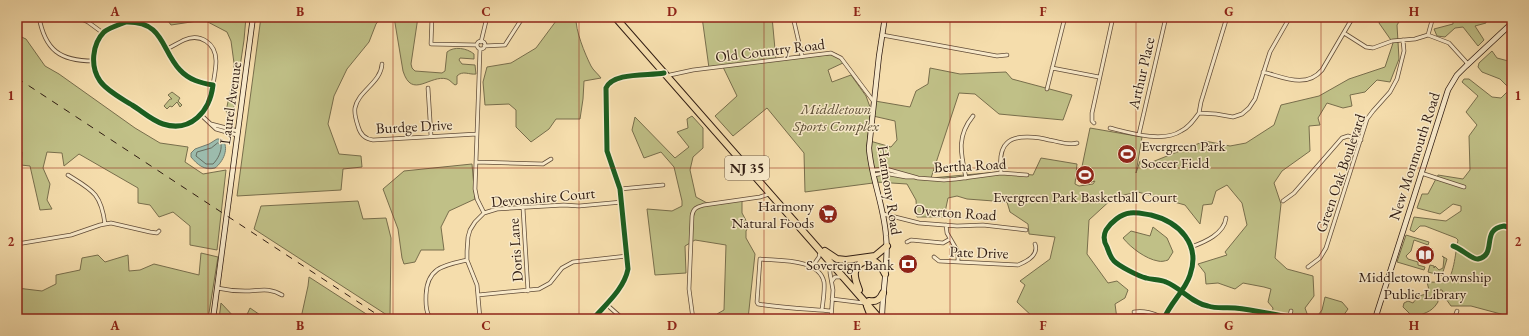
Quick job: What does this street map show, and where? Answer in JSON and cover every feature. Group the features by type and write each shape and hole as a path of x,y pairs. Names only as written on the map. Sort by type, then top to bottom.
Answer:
{"highway":[{"name":"NJ 35","path":"615,17 667,74 843,277 882,318"},
{"name":"NJ 35","path":"621,17 667,74 770,194 860,290 867,302"},
{"path":"822,251 837,259 846,260 875,256 887,246"},
{"path":"860,290 855,273 858,266 862,262 868,260 876,263 885,274"},
{"path":"872,319 867,302 878,300 883,294"}],"main road":[{"name":"Laurel Avenue","path":"213,319 253,17"},
{"name":"Harmony Road","path":"882,318 887,246 883,214 869,148 885,17"},
{"name":"New Monmouth Road","path":"1375,319 1448,90 1457,75 1512,23"}],"street":[{"path":"17,18 34,17"},
{"path":"39,17 42,30 52,48 69,59 78,61 93,61"},
{"path":"78,17 103,33"},
{"path":"432,17 431,44 477,45 478,42 481,42 487,17"},
{"path":"480,49 484,46 505,45 523,17"},
{"path":"793,17 802,56"},
{"path":"1047,89 1065,17"},
{"path":"1094,123 1092,121 1092,113 1113,17"},
{"name":"Arthur Place","path":"1139,134 1166,17"},
{"path":"1110,128 1139,134 1165,136 1176,134 1186,129 1199,114 1203,95 1227,17"},
{"path":"1199,114 1216,114 1230,117 1244,113 1254,103 1270,52 1290,17"},
{"path":"1263,72 1298,81 1311,79 1322,70 1353,17"},
{"path":"1428,35 1433,17"},
{"path":"167,49 184,40 197,38 211,44 215,52 216,61 213,86 209,102 201,115 190,123 181,125 165,124 155,120 107,88 100,81 95,71 93,61 98,42 103,33 126,22 135,22 146,25 154,31 167,49 179,70 188,78 213,86"},
{"path":"1344,33 1369,48 1377,47 1392,41 1415,39 1428,35 1449,43 1468,64"},
{"path":"882,35 997,56 1008,55"},
{"name":"Green Oak Boulevard","path":"1308,267 1320,258 1326,248 1369,115 1388,96 1396,83 1404,51 1403,40"},
{"path":"481,42 484,46"},
{"path":"477,45 480,49 476,195 478,203 484,213"},
{"name":"Old Country Road","path":"593,319 625,279 628,269 620,189 606,151 606,88 610,82 616,79 641,74 667,74 830,53 839,56 874,102"},
{"name":"Burdge Drive","path":"382,64 379,76 358,101 355,107 355,114 361,133 367,138 373,140 477,134"},
{"path":"1052,68 1099,77"},
{"path":"428,88 431,136"},
{"path":"201,115 211,124 238,133"},
{"path":"966,178 961,138 965,127 973,116"},
{"path":"1283,201 1294,193 1342,138 1348,136 1360,140"},
{"path":"1001,173 1004,146 1010,140 1027,137 1048,139 1067,144 1077,143"},
{"path":"476,162 543,164 551,159"},
{"name":"Bertha Road","path":"874,172 886,169 914,176 944,180 1001,173 1027,175"},
{"path":"1421,174 1464,187"},
{"path":"68,175 90,189 97,196 102,208 105,224"},
{"path":"620,189 663,185"},
{"path":"693,319 689,281 693,210 704,205 760,197 770,194"},
{"name":"Devonshire Court","path":"480,319 475,278 467,260 467,242 469,232 474,222 484,213 497,209 564,205 579,206 622,202"},
{"name":"Doris Lane","path":"523,208 528,291"},
{"path":"1134,312 1149,312 1164,318 1181,291 1188,281 1192,271 1193,261 1191,247 1181,230 1162,218 1139,213 1128,213 1120,217 1108,227 1104,235 1105,243 1111,257 1115,262 1143,277 1165,281 1181,291 1199,303 1208,307 1234,308 1289,318 1290,311"},
{"name":"Overton Road","path":"883,214 919,223 946,225 990,225 1026,230"},
{"path":"1191,247 1206,241 1216,234 1223,227 1226,218"},
{"path":"17,244 71,235 105,224 117,224 157,232"},
{"path":"946,225 947,233 958,252 958,262"},
{"path":"907,242 911,240 943,243 950,239"},
{"name":"Pate Drive","path":"934,257 939,261 1018,264 1025,262 1034,256 1036,252 1035,244"},
{"path":"17,250 19,259 17,273"},
{"path":"812,267 822,251"},
{"path":"478,295 539,289 547,286 553,281 562,268 573,262 627,256"},
{"path":"822,310 824,289 823,278 812,267 802,263 760,259 758,304 822,310 831,310"},
{"path":"429,316 426,308 426,291 431,276 443,266 467,260"},
{"path":"830,262 833,290 831,319"},
{"path":"823,278 828,276 830,273"},
{"path":"832,282 836,276 843,277"},
{"path":"217,288 233,291 266,289 275,290 282,295"},
{"path":"824,289 833,290"},
{"path":"832,299 867,302"},
{"path":"606,304 623,319"},
{"path":"1454,319 1457,311"}],"green space":[{"path":"165,17 246,17 233,114 228,115 226,111 233,79 234,63 231,41 227,32 204,20 171,25"},
{"path":"261,17 382,17 376,24 369,42 347,69 334,96 328,124 339,154 361,156 362,167 343,169 341,190 237,196"},
{"path":"394,17 418,17 411,64 415,71 442,73 445,71 447,52 460,48 468,50 474,54 474,59 460,58 459,60 462,64 475,65 476,74 459,74 457,76 457,84 455,85 448,79 441,78 422,84 411,84 403,71"},
{"path":"559,17 576,17 579,35 586,55 592,68 601,78 584,81 580,119 556,119 549,129 531,142 516,127 516,110 509,104 485,105 483,82 487,67 511,63 536,48"},
{"name":"Middletown Sports Complex","path":"702,17 772,17 776,60 837,54 845,62 828,70 832,82 851,75 866,96 870,107 867,146 873,183 805,192 804,153 767,108 733,136 715,116 737,96 723,67 709,68"},
{"path":"1380,17 1402,17 1397,25 1399,59 1390,82 1377,80 1365,92 1350,95 1352,106 1343,108 1327,103 1318,118 1320,125 1309,126 1310,151 1282,171 1274,183 1281,204 1275,258 1287,269 1313,276 1314,296 1305,308 1309,319 1271,319 1273,308 1268,302 1271,289 1243,283 1235,289 1218,283 1206,284 1205,273 1198,264 1227,255 1225,252 1247,225 1242,203 1227,185 1216,191 1212,204 1203,205 1200,224 1185,205 1138,192 1114,197 1089,220 1087,254 1108,283 1117,281 1128,290 1125,298 1115,304 1117,319 1035,319 1017,302 1025,285 1020,281 1050,259 1055,237 1029,234 1028,224 1010,212 1007,202 967,199 957,196 948,198 944,217 917,217 916,200 907,184 876,182 870,141 891,147 897,140 895,121 873,116 875,101 910,107 916,91 928,84 930,68 960,74 1006,72 1012,79 1072,95 1063,120 999,114 975,94 959,93 931,178 998,172 1033,175 1041,158 1077,164 1075,184 1079,186 1093,184 1095,181 1089,183 1079,181 1090,128 1142,137 1136,173 1140,161 1152,162 1205,141 1230,146 1246,143 1274,125 1281,105 1319,96 1349,79 1385,67 1393,43 1379,23"},
{"path":"1453,17 1486,17 1486,23 1475,26 1484,40 1478,46 1463,27 1455,28 1445,37 1437,36 1434,29 1453,24"},
{"path":"17,35 26,39 45,66 59,74 135,128 160,143 188,147 185,162 203,174 226,170 217,250 190,245 190,226 173,212 159,217 150,205 138,203 138,188 79,154 64,166 62,153 47,152 43,168 50,184 47,200 52,209 40,210 30,166 21,165 22,152 17,147"},
{"path":"1492,51 1497,58 1512,62 1512,317 1471,306 1451,306 1442,290 1440,290 1437,294 1438,302 1432,309 1416,319 1406,319 1410,317 1410,314 1403,307 1404,303 1408,301 1413,303 1418,296 1427,294 1429,290 1427,282 1445,281 1451,273 1458,240 1425,226 1420,226 1414,232 1410,230 1414,217 1446,221 1461,211 1461,206 1453,204 1440,214 1417,208 1422,194 1428,194 1438,175 1463,179 1470,170 1469,136 1477,125 1466,112 1478,96 1462,82 1464,79 1469,79 1492,97 1501,98 1510,89 1500,79 1482,72 1478,67 1479,63"},
{"path":"172,92 180,98 178,101 182,105 180,107 177,102 172,107 170,106 167,109 164,106 170,99 172,99 168,95"},
{"path":"692,116 703,128 703,148 693,157 690,170 696,197 707,203 742,200 742,213 749,226 746,231 746,238 755,254 748,319 716,319 717,314 724,310 726,245 695,240 685,246 686,273 655,275 647,209 672,211 682,206 682,201 674,167 661,152 644,158 632,130 635,117 675,158 689,147 677,132 688,128 687,119"},
{"path":"472,164 475,199 449,211 441,227 444,250 421,250 415,262 404,264 398,229 383,189 404,171"},
{"path":"358,201 363,219 386,218 391,238 390,317 254,229 261,206"},
{"path":"1153,227 1167,238 1173,252 1168,260 1153,260 1134,249 1123,238 1131,231 1150,236"},
{"path":"1406,235 1429,242 1428,245 1414,240 1411,251 1406,256 1408,259 1418,262 1418,265 1425,267 1424,270 1397,262"},
{"path":"201,253 218,257 208,319 17,319 17,288 42,291 56,284 56,275 80,270 82,258 98,255 105,262 128,255 129,271 140,270 154,264 199,275"},
{"path":"1442,256 1447,259 1442,275 1428,272 1430,265 1434,266 1434,268 1435,266 1439,270 1443,268 1444,258"},
{"path":"309,277 374,319 298,319 301,318"},
{"path":"1325,297 1342,302 1348,309 1341,319 1315,319 1322,310"},
{"path":"221,303 236,319 219,319"},
{"path":"250,308 266,319 245,319"}],"water":[{"path":"217,139 222,139 225,146 223,159 215,168 204,168 191,157 191,153 195,149 209,144"}],"railway":[{"path":"17,78 384,319"}],"cycle path":[{"path":"126,22 148,26 155,31 180,70 195,80 213,85 208,103 197,118 182,125 173,126 163,124 114,94 100,81 94,63 97,43 106,30 126,22"},
{"path":"593,319 619,290 628,269 620,189 607,151 606,88 616,79 623,77 664,73"},
{"path":"1164,319 1170,308 1181,292 1185,286 1188,281 1193,264 1190,244 1179,229 1161,218 1138,213 1123,215 1111,224 1106,230 1104,237 1111,256 1114,261 1120,265 1148,279 1166,282 1171,285 1177,288 1182,291 1192,299 1202,304 1289,317"},
{"path":"1453,246 1473,258 1478,259 1484,257 1487,253 1490,237 1497,228 1504,226 1512,228"}],"place":[{"name":"Evergreen Park Soccer Field","path":"1127,154"},
{"name":"Evergreen Park Basketball Court","path":"1085,175"},
{"name":"Harmony Natural Foods","path":"828,214"},
{"name":"Middletown Township Public Library","path":"1425,255"},
{"name":"Sovereign Bank","path":"908,264"}]}
